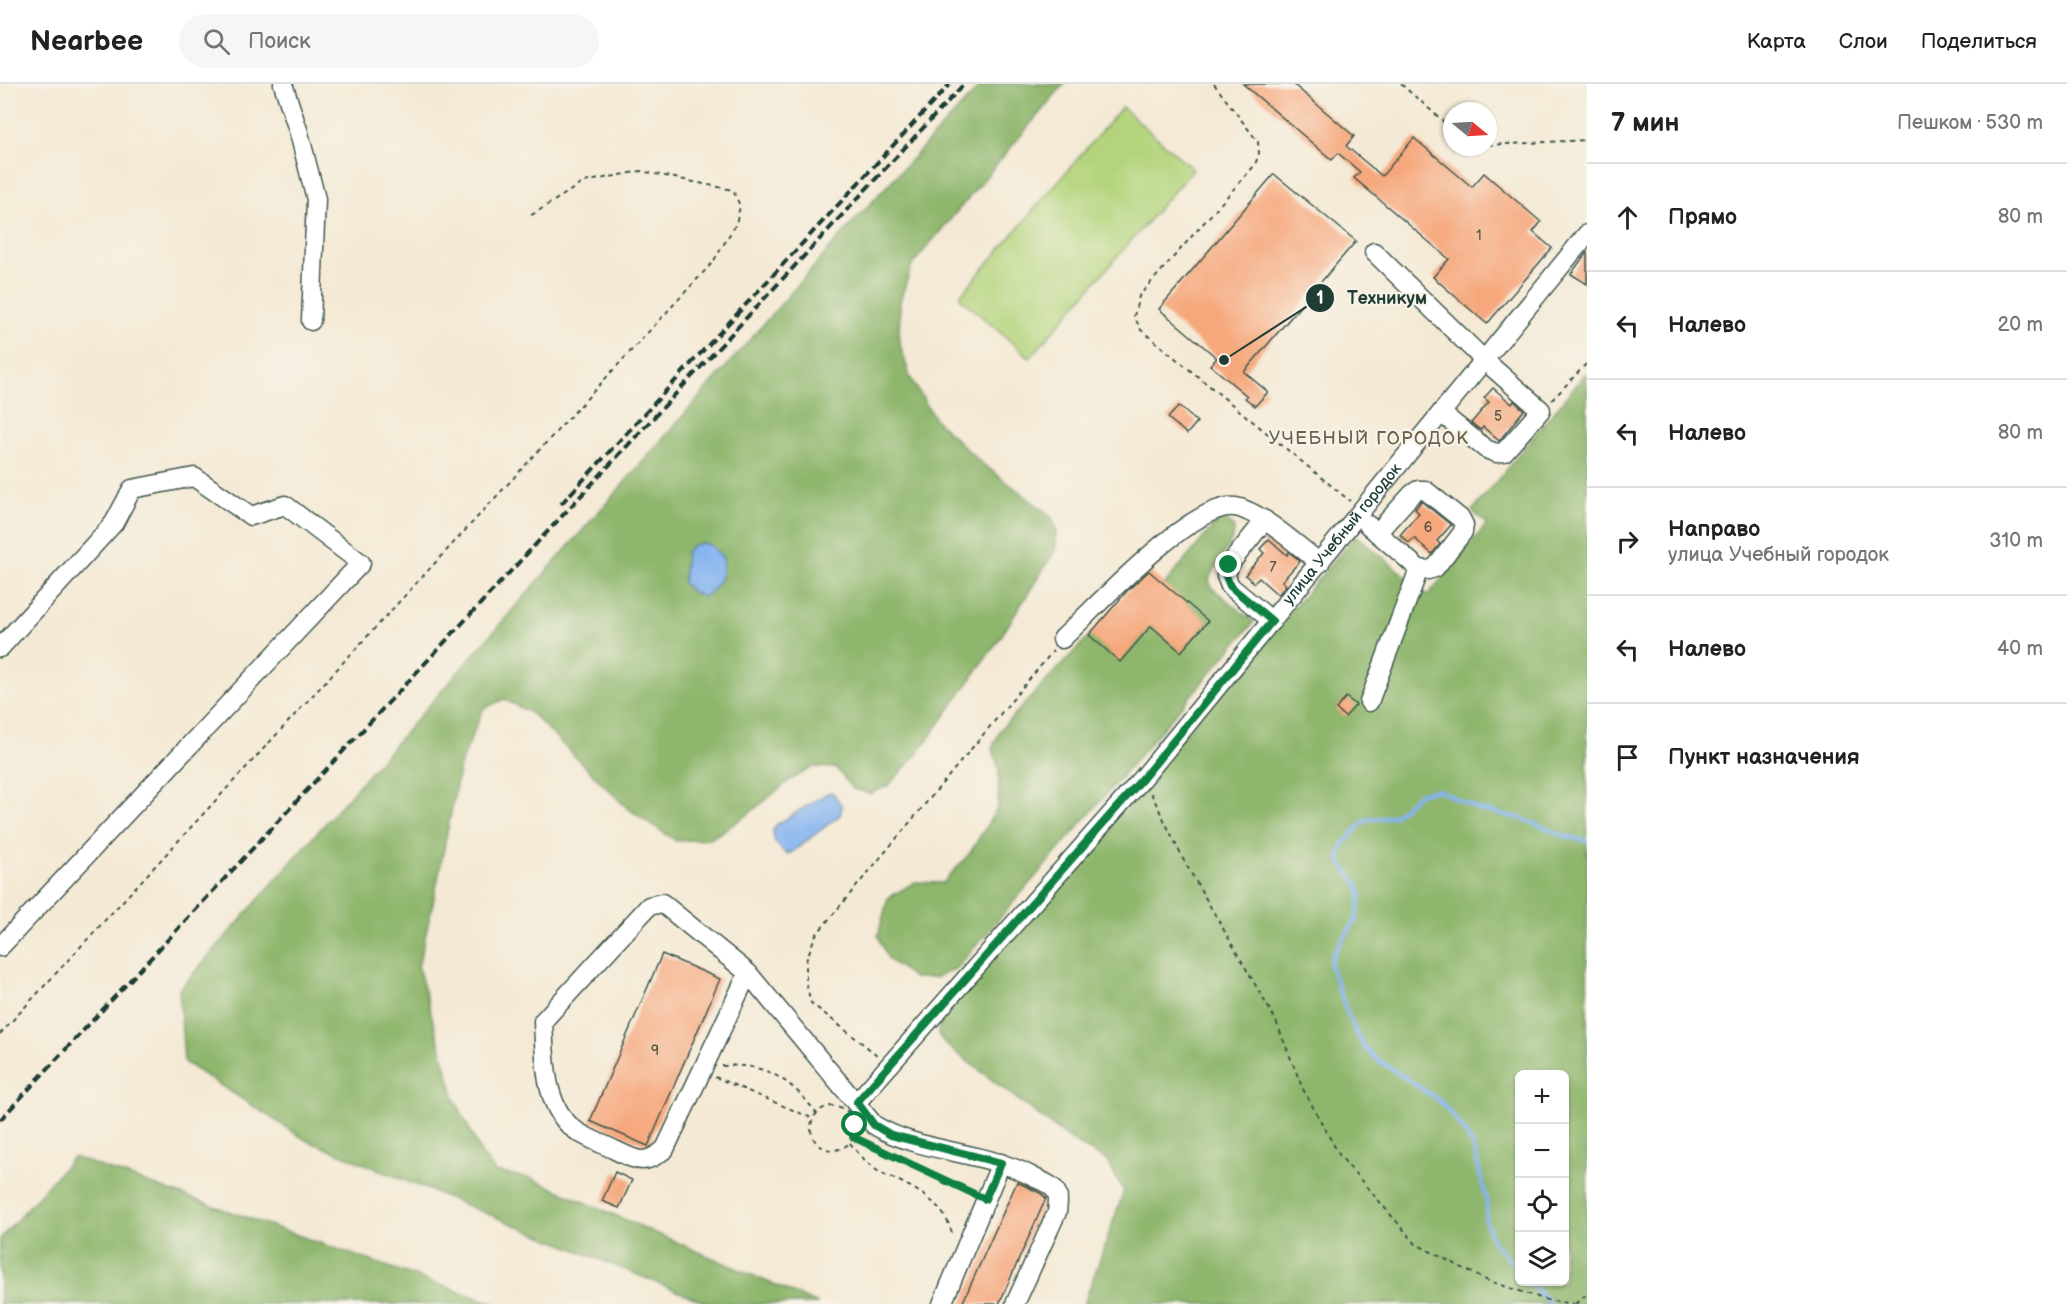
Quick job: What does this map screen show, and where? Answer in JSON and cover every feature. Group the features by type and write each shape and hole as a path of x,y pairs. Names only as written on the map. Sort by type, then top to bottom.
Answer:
{"street":[{"path":"283,84 299,133 316,199 311,321"},
{"name":"улица Учебный городок","path":"857,1102 1143,778 1587,234"},
{"path":"1374,252 1484,360 1541,410 1504,452 1496,453 1486,449 1441,413"},
{"path":"0,648 114,523 132,489 194,477 252,516 285,505 361,563 0,947"},
{"path":"1359,513 1377,533 1419,569 1435,568 1463,532 1464,525 1461,519 1425,490 1418,490 1377,533"},
{"path":"1062,639 1161,545 1218,508 1236,507 1265,520 1320,563"},
{"path":"1265,520 1229,565 1226,576 1230,586 1272,621"},
{"path":"1369,702 1419,569"},
{"path":"748,973 665,1149 652,1159 639,1161 576,1131 560,1115 546,1071 543,1021 649,906 662,903 748,973 874,1125 891,1135 1022,1170 1053,1187 1059,1199 1057,1212 1015,1304"},
{"path":"942,1304 1001,1163"}],"path":[{"path":"1214,84 1258,142 1259,153 1255,165 1138,296 1134,316 1142,330 1359,513"},
{"path":"1401,84 1443,121"},
{"path":"1497,145 1587,140"},
{"path":"0,1034 713,262 736,224 740,206 732,190 641,171 584,182 530,216"},
{"path":"1541,410 1587,363"},
{"path":"889,1064 811,1003 806,983 806,961 815,936 1062,639"},
{"path":"1143,778 1184,859 1275,1019 1303,1089 1340,1156 1416,1244 1486,1280 1547,1300 1574,1304 1587,1294"},
{"path":"702,1071 731,1065 752,1066 767,1070 798,1091 817,1114"},
{"path":"702,1071 814,1119"},
{"path":"834,1106 845,1110 853,1119 855,1131 850,1143 838,1150 824,1148 814,1139 812,1132 817,1114 834,1106"},
{"path":"853,1137 985,1199"},
{"path":"850,1143 862,1158 879,1172 924,1195 939,1207 949,1223 960,1262"}],"green space":[{"path":"982,84 1064,84 912,265 900,301 899,341 910,377 935,419 979,461 1051,516 1057,531 1055,551 1000,638 919,752 888,786 870,794 852,788 836,768 813,767 790,780 746,816 710,839 676,841 627,808 531,713 504,699 483,709 460,766 418,967 455,1099 480,1151 495,1172 530,1178 818,1304 709,1304 306,1140 184,1062 179,990 854,221"},
{"path":"1122,107 1193,169 1030,358 959,297"},
{"path":"1585,374 1587,375 1587,1304 1084,1304 1124,1191 1106,1160 1071,1140 945,1044 938,1034 939,1020 1356,535 1428,595 1487,524 1472,511"},
{"path":"1221,517 1233,526 1233,537 1209,580 1212,588 1254,622 957,968 935,978 914,978 888,959 878,936 888,898 915,882 943,883 970,853 998,807 999,769 992,749 1000,730 1090,635 1120,661 1151,626 1182,652 1207,621 1164,585"},
{"path":"73,1157 495,1304 0,1304 0,1239"}],"water":[{"path":"703,543 712,546 723,558 719,581 703,597 692,592 683,583 686,552 693,545"},
{"path":"829,792 833,793 842,806 840,815 787,854 773,837 776,825"}],"building":[{"path":"1243,84 1293,84 1354,136 1346,146 1382,176 1414,138 1472,187 1484,173 1541,222 1533,232 1552,248 1487,324 1433,277 1449,259 1354,178 1360,172 1338,153 1332,160"},
{"path":"1274,174 1356,241 1244,372 1268,392 1255,406 1245,398 1247,396 1210,365 1217,358 1159,309"},
{"path":"1587,252 1587,284 1571,274"},
{"path":"1493,388 1512,404 1514,401 1524,410 1499,441 1483,427 1481,430 1471,423 1489,402 1484,398"},
{"path":"1179,406 1197,422 1187,434 1168,418"},
{"path":"1421,501 1451,525 1437,541 1440,544 1432,554 1414,538 1409,543 1400,535 1419,513 1415,509"},
{"path":"1269,539 1287,555 1289,552 1300,561 1282,581 1286,585 1278,595 1259,578 1254,583 1245,575 1264,553 1260,549"},
{"path":"1149,571 1208,621 1181,652 1151,626 1120,662 1089,635 1127,591"},
{"path":"1346,697 1356,705 1345,717 1336,709"},
{"path":"662,954 720,979 648,1146 590,1121"},
{"path":"615,1172 632,1180 619,1208 602,1201"},
{"path":"1017,1182 1046,1198 999,1304 962,1304"}],"waterway":[{"path":"1515,1266 1493,1242 1486,1222 1487,1202 1473,1146 1459,1123 1440,1101 1375,1058 1365,1048 1345,1007 1330,965 1334,952 1356,920 1361,894 1357,883 1340,862 1340,853 1343,845 1361,824 1369,819 1395,815 1420,793 1438,790 1480,810 1520,818 1568,837 1587,841"},
{"path":"1532,1286 1547,1300 1548,1304"}],"railway":[{"path":"561,504 950,84"},
{"path":"0,1120 964,84"}],"place":[{"name":"Техникум","path":"1224,360"}],"district":[{"name":"УЧЕБНЫЙ ГОРОДОК","path":"1369,438"}],"route":[{"path":"855,1125 853,1137 985,1199 1001,1163 891,1135 874,1125 857,1102 1143,778 1272,621 1230,586 1226,576 1229,565"}]}
